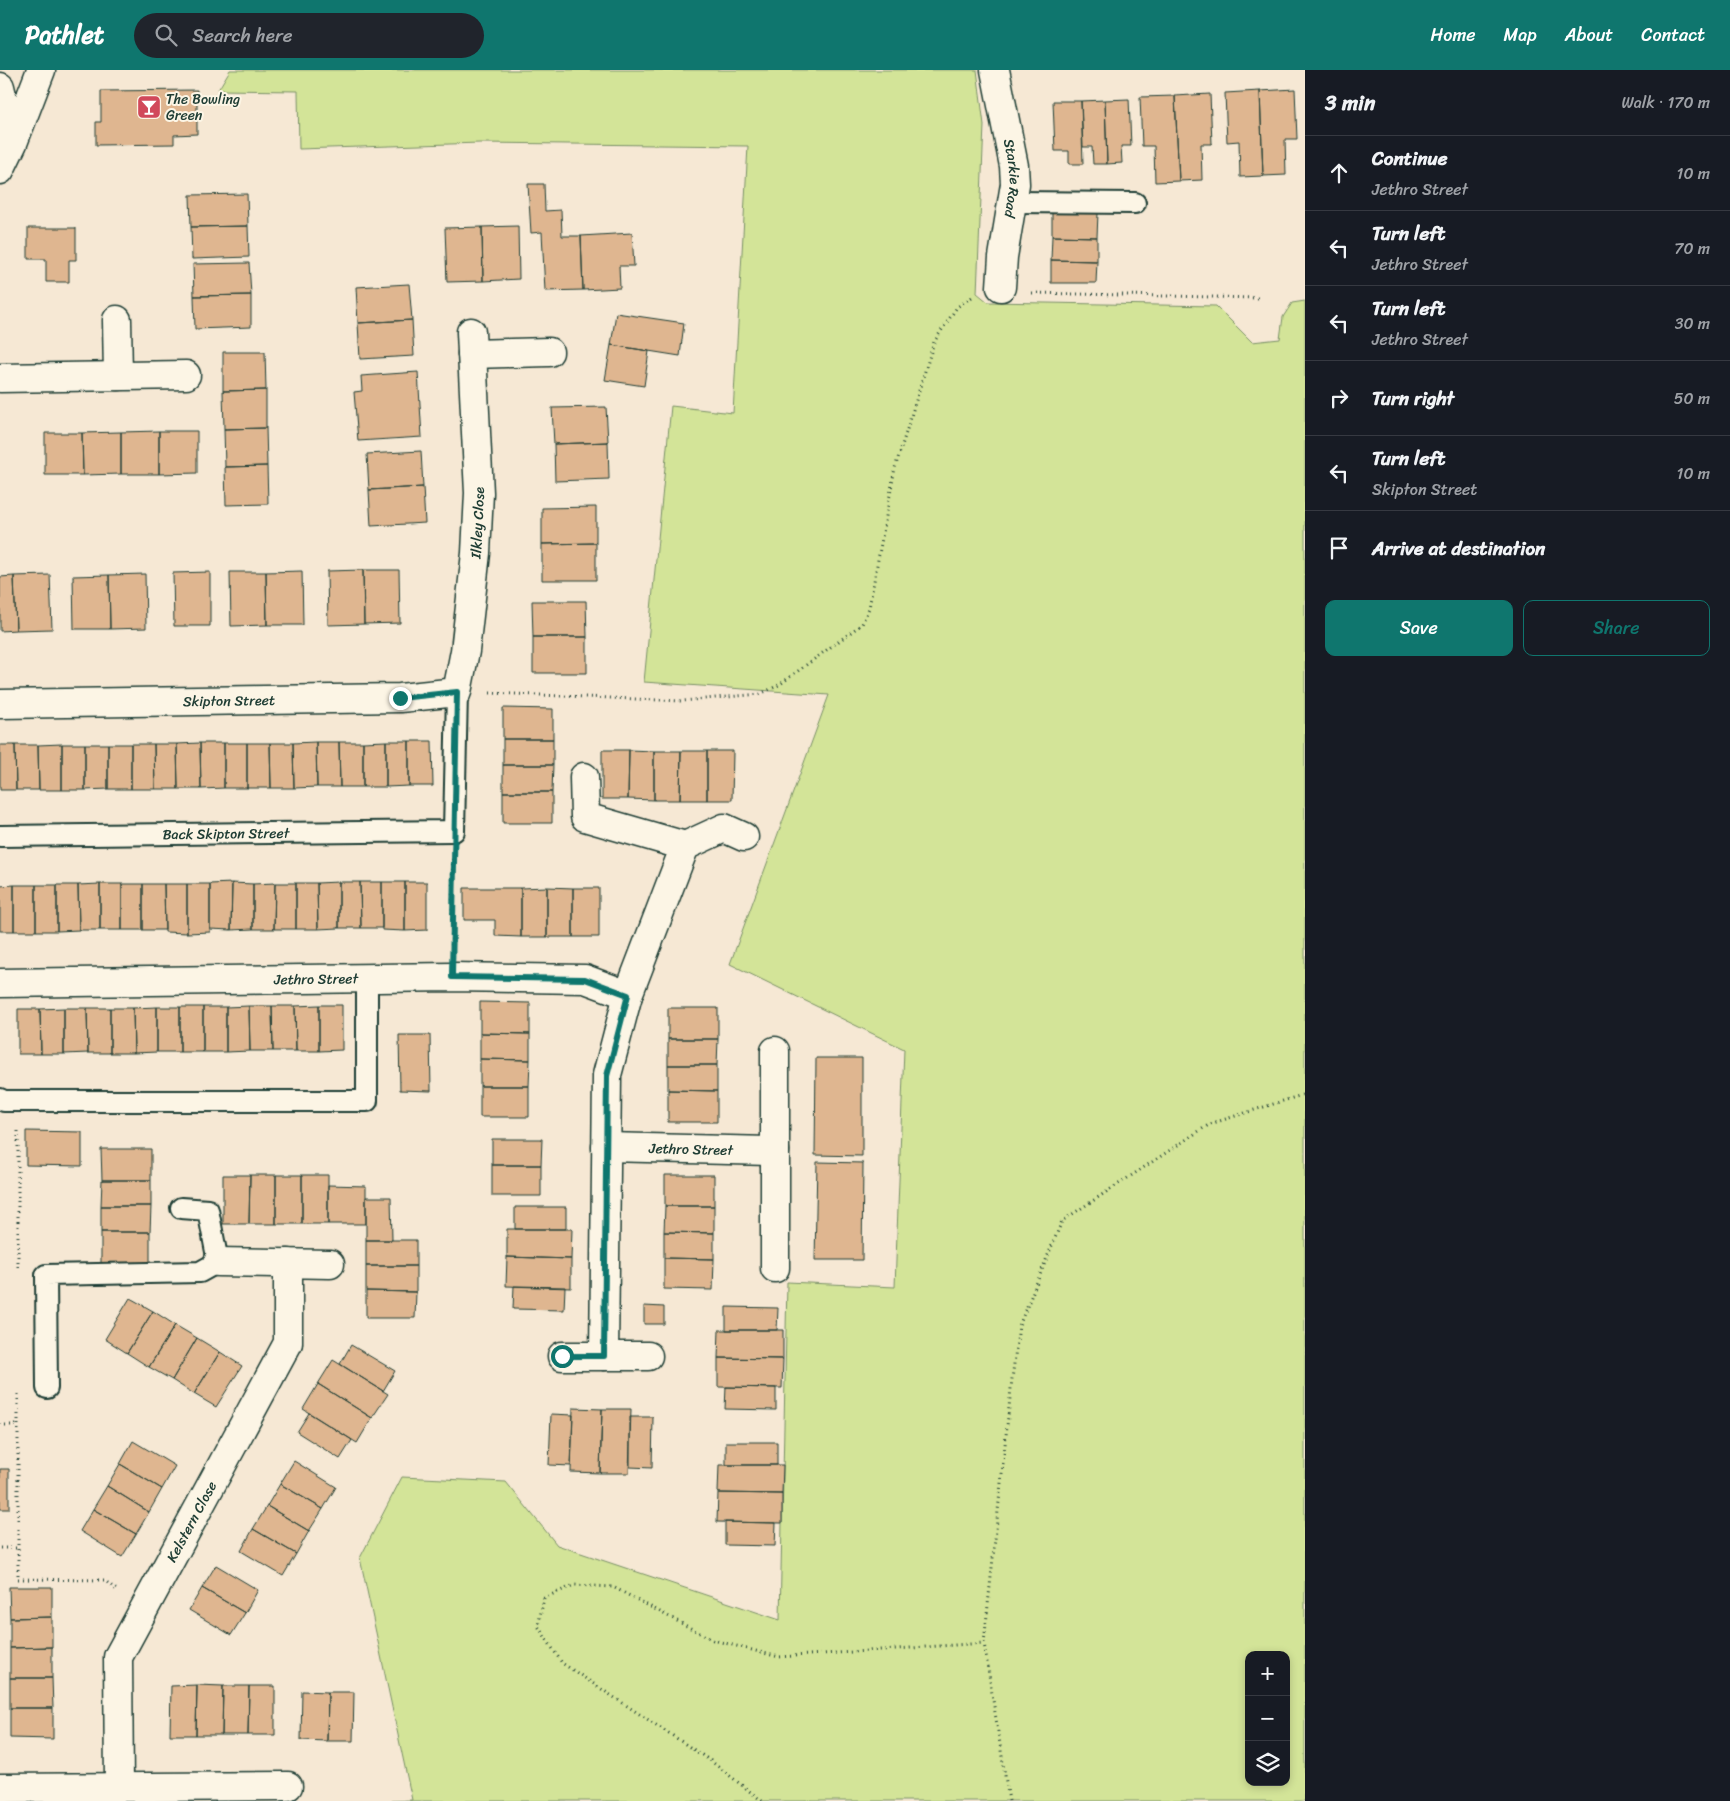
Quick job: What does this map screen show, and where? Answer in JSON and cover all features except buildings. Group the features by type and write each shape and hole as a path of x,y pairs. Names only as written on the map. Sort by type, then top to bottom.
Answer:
{"street":[{"path":"0,170 13,143 40,70"},
{"name":"Starkie Road","path":"995,70 1014,166 1015,184 1003,257 1001,287"},
{"path":"0,87 13,143"},
{"path":"117,320 118,376"},
{"name":"Ilkley Close","path":"457,692 466,641 476,554 479,493 472,343 549,352"},
{"path":"0,378 186,375"},
{"name":"Skipton Street","path":"0,704 400,698 457,692"},
{"path":"584,777 585,817 685,846 724,828 744,837"},
{"path":"604,1356 607,1076 628,995 685,846"},
{"name":"Jethro Street","path":"0,983 452,977 585,979 628,995"},
{"path":"775,1051 775,1268"},
{"name":"Jethro Street","path":"606,1147 775,1151"},
{"path":"218,1262 330,1264"},
{"name":"Kelstern Close","path":"119,1787 118,1657 288,1343 288,1263"},
{"path":"562,1356 648,1356"},
{"path":"0,1788 288,1786"}],"lane":[{"path":"1013,202 1135,203"},
{"path":"454,831 457,692"},
{"name":"Back Skipton Street","path":"0,836 454,831"},
{"path":"0,1098 4,1100 367,1101 367,978"},
{"path":"47,1388 46,1275 200,1272 218,1262 208,1210 181,1208"}],"path":[{"path":"457,692 682,701 760,694 779,685 862,624 869,608 895,468 934,342 957,307 977,294 1001,287 1006,292 1258,298"},
{"path":"452,977 454,831"},
{"path":"1009,1801 984,1643 1019,1326 1062,1220 1210,1124 1305,1094"},
{"path":"0,1425 18,1425"},
{"path":"0,1548 18,1548"},
{"path":"762,1801 711,1761 562,1663 538,1626 544,1598 574,1585 613,1587 713,1640 779,1658 984,1643"}],"green space":[{"path":"230,70 977,70 984,125 977,293 988,302 1216,306 1252,342 1280,339 1283,317 1292,303 1305,301 1305,1801 392,1801 412,1800 360,1558 402,1477 506,1482 557,1545 780,1620 787,1282 895,1287 904,1049 730,964 829,695 644,682 671,406 733,413 748,146 480,143 299,149 298,91 218,90"}],"place":[{"name":"The Bowling Green","path":"149,107"}],"route":[{"path":"400,698 457,692 452,977 585,979 628,995 607,1076 604,1356 562,1356"}]}
